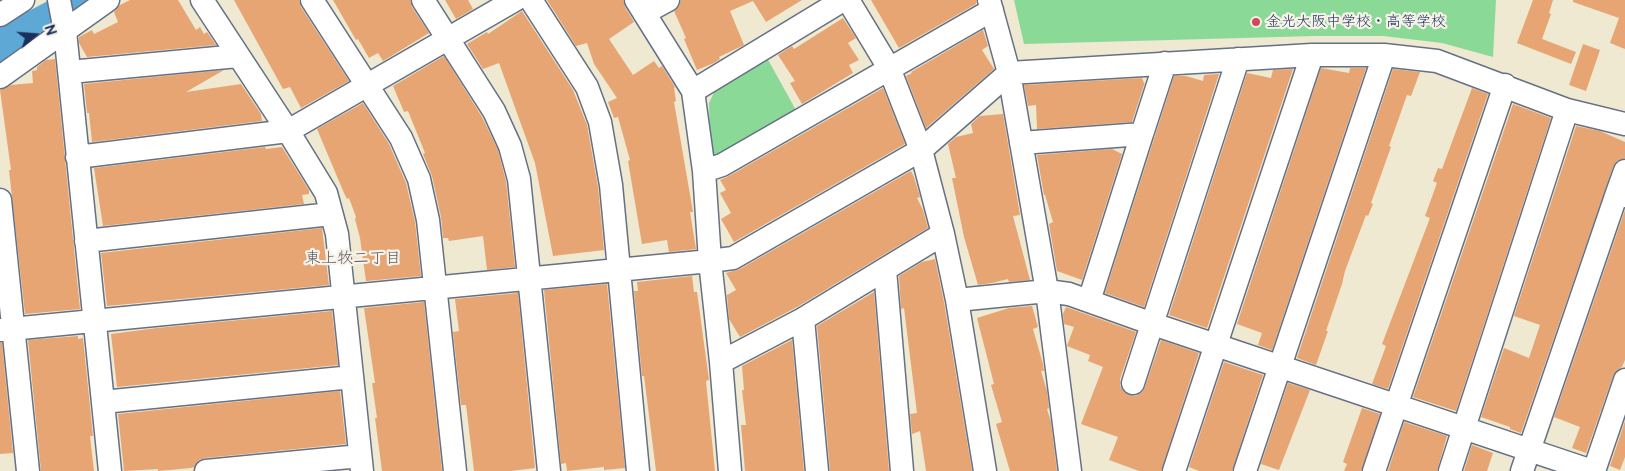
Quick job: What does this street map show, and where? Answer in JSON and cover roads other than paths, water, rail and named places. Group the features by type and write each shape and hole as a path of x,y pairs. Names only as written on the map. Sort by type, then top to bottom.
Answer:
{"street":[{"path":"0,15 23,0"},
{"path":"59,0 70,72 110,471"},
{"path":"0,77 108,0"},
{"path":"202,0 288,131 326,193 337,234 361,464 206,471"},
{"path":"312,0 401,138 419,179 428,220 455,471"},
{"path":"423,0 494,111 510,146 519,179 549,471"},
{"path":"78,157 288,131 515,0"},
{"path":"531,0 586,87 600,122 611,185 638,471"},
{"path":"668,0 640,7 693,91 704,171 710,261 730,471"},
{"path":"693,91 843,0"},
{"path":"848,0 889,68 921,150 943,234 957,300 985,471"},
{"path":"704,171 722,165 889,68 991,5 1008,73 1047,291 1070,471"},
{"path":"1174,471 1312,55"},
{"path":"7,329 733,258 921,150 1008,73 1312,55 1384,56 1436,61 1505,85 1567,110 1625,124"},
{"path":"70,72 238,56"},
{"path":"1245,471 1384,56"},
{"path":"1133,383 1238,59"},
{"path":"1089,301 1165,64"},
{"path":"1374,471 1505,85"},
{"path":"1450,471 1567,110"},
{"path":"1020,142 1142,134"},
{"path":"1526,461 1621,195 1625,171"},
{"path":"0,200 7,329 28,471"},
{"path":"86,241 331,214"},
{"path":"721,362 803,319 943,234"},
{"path":"885,270 902,471"},
{"path":"957,300 1047,291 1069,294 1464,428 1526,461 1593,471 1625,380"},
{"path":"803,319 817,471"},
{"path":"103,402 352,377"}],"waterway":[{"path":"0,48 12,38 84,0"}],"place":[{"name":"金光大阪中学校・高等学校","path":"1256,22"}],"district":[{"name":"東上牧二丁目","path":"353,259"}]}
